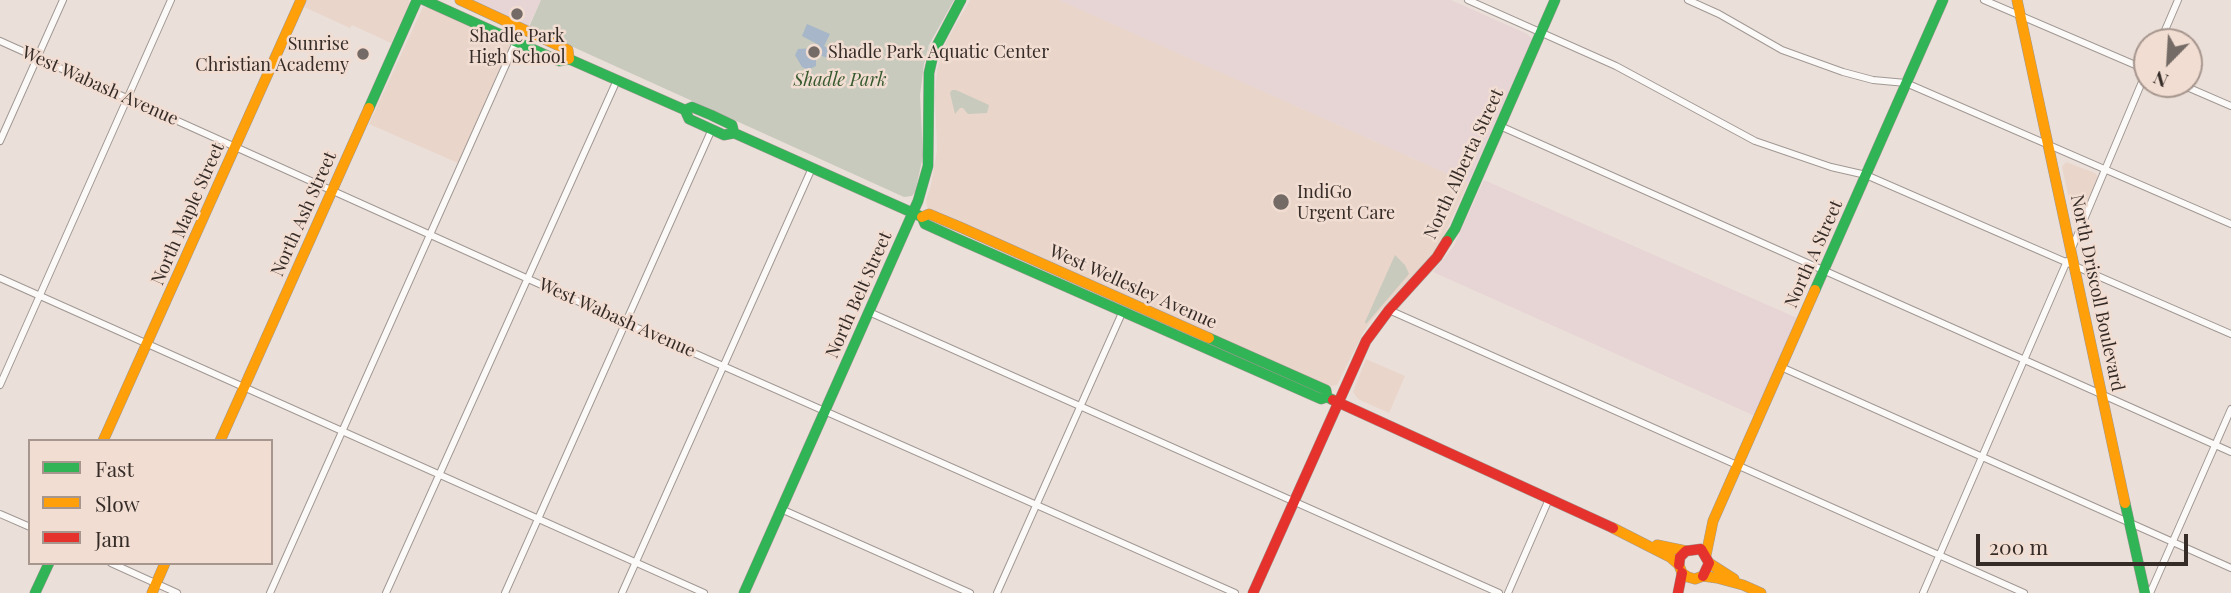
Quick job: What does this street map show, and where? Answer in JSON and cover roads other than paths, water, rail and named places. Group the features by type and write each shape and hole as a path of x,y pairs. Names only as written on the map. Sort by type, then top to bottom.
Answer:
{"main road":[{"name":"North Maple Street","path":"104,439 300,0"},
{"name":"North Ash Street","path":"221,439 417,0"},
{"name":"West Wellesley Avenue","path":"424,0 559,61 568,55"},
{"name":"West Wellesley Avenue","path":"460,0 617,80 684,110 688,119 724,135 734,132 917,215 925,224 1122,313 1321,399 1327,397 1643,542 1670,557 1680,569"},
{"name":"North Belt Street","path":"744,593 869,312 917,215 928,166 929,73 934,51 961,0"},
{"name":"North Alberta Street","path":"1253,593 1366,341 1446,244 1555,0"},
{"name":"North A Street","path":"1708,559 1713,521 1943,0"},
{"name":"North Driscoll Boulevard","path":"2017,0 2071,249 2070,264 2102,394 2145,593"},
{"name":"West Wellesley Avenue","path":"684,110 692,107 711,115 732,125 734,132"},
{"name":"West Wellesley Avenue","path":"917,215 929,214 1178,324 1326,390 1327,397"},
{"path":"1142,321 1178,324 1199,346"},
{"name":"North A Street","path":"1689,550 1713,521"},
{"name":"West Wellesley Avenue","path":"1643,542 1689,550"},
{"path":"1681,593 1680,557 1689,550 1701,549 1708,559 1743,585 1761,593"},
{"path":"1681,593 1699,577 1708,559"},
{"path":"35,593 47,565"},
{"path":"154,588 164,565"},
{"path":"1680,569 1699,577 1743,585"}],"street":[{"path":"0,141 63,0"},
{"path":"0,385 171,0"},
{"path":"1468,0 1628,72 1755,141 1822,164 1866,175 2231,334"},
{"path":"1688,0 1719,14 1782,50 1873,80 1906,83 2231,223"},
{"path":"1984,0 2133,64"},
{"path":"2166,28 2178,0"},
{"name":"West Wabash Avenue","path":"0,41 1235,593"},
{"path":"270,593 516,42"},
{"path":"386,593 617,80"},
{"path":"2203,94 2231,106"},
{"path":"2071,249 2135,98"},
{"path":"1500,126 2231,452"},
{"path":"505,593 712,130"},
{"path":"622,593 812,168"},
{"path":"1923,593 2024,360 2070,264"},
{"path":"0,278 704,593"},
{"path":"1389,310 2024,593"},
{"path":"869,312 1499,593"},
{"path":"997,593 1122,313"},
{"path":"1781,367 2231,568"},
{"path":"2145,593 2151,591 2231,410"},
{"path":"1508,593 1549,499"},
{"path":"781,509 970,593"},
{"path":"0,514 28,526"},
{"path":"114,565 154,588 177,593"}],"water":[{"path":"807,24 830,34 824,46 831,50 828,58 816,54 816,66 808,70 802,67 795,55 798,49 816,48 819,45 802,36"}],"place":[{"name":"Shadle Park High School","path":"517,14"},
{"name":"Shadle Park Aquatic Center","path":"814,52"},
{"name":"Sunrise Christian Academy","path":"363,54"},
{"name":"IndiGo Urgent Care","path":"1281,202"}],"park label":[{"name":"Shadle Park","path":"840,80"}]}
